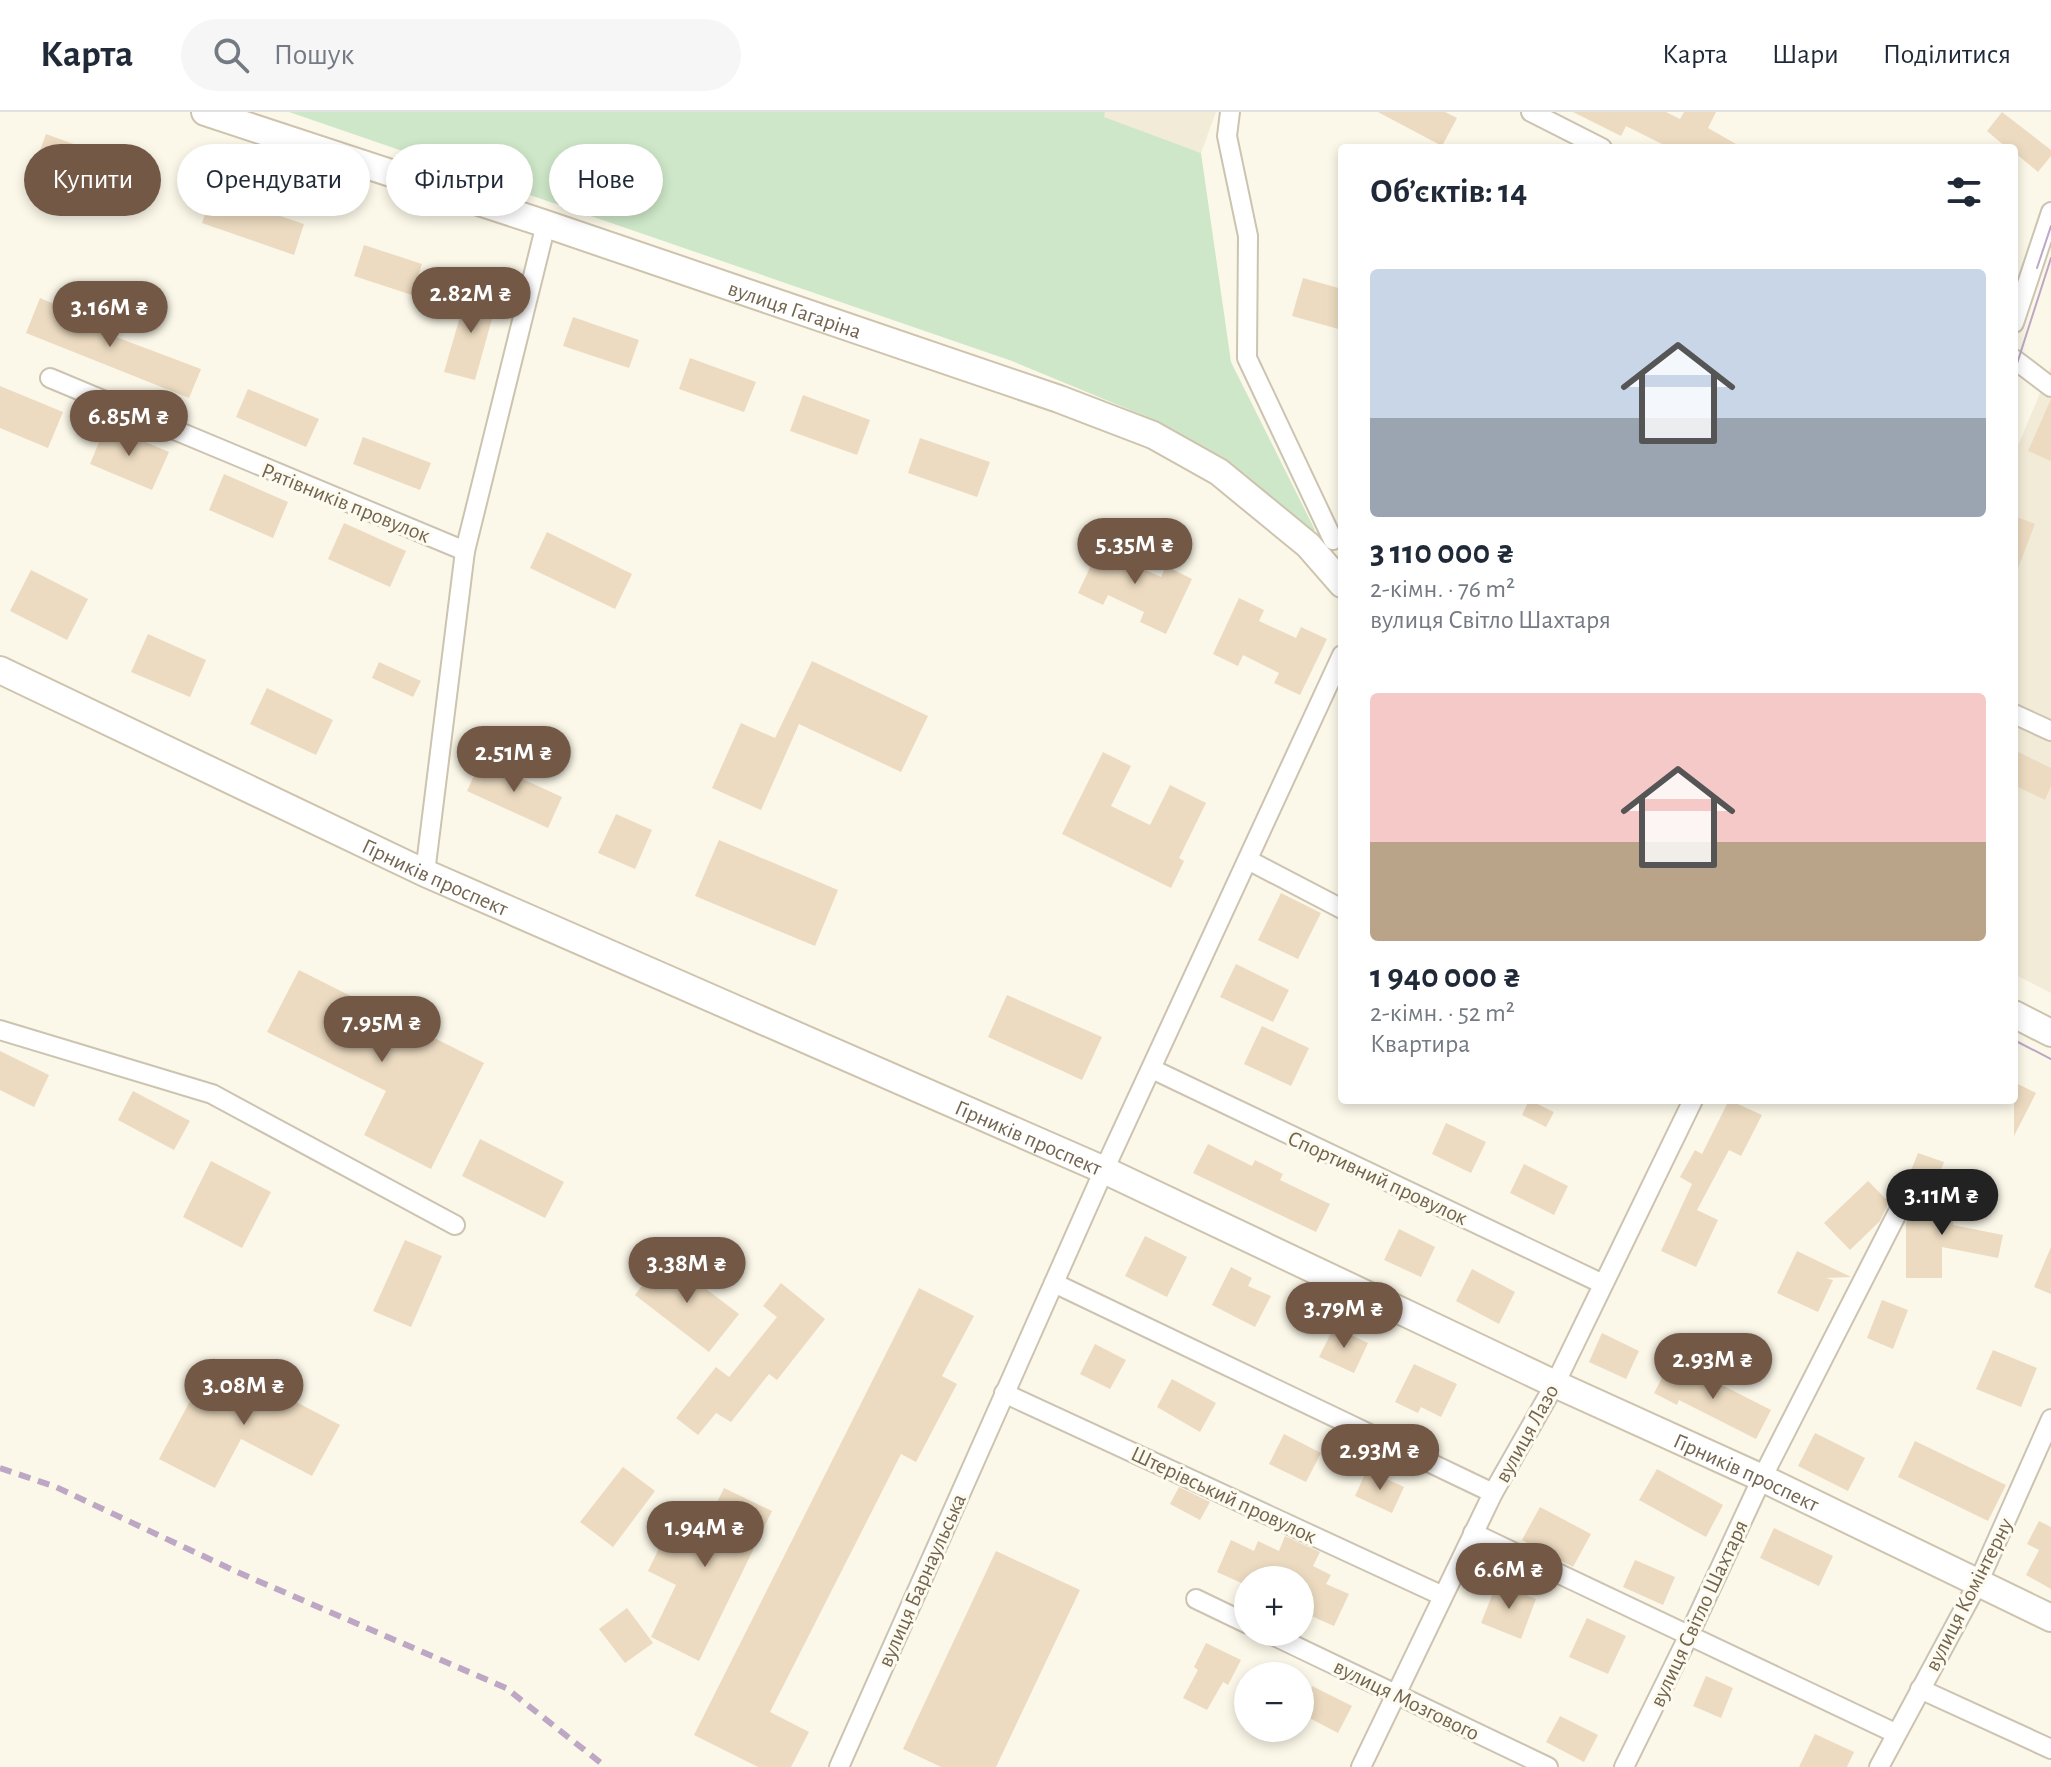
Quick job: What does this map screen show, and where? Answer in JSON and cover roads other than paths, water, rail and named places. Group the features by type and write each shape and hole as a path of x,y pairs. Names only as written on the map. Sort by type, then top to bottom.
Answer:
{"main road":[{"name":"вулиця Гагаріна","path":"205,112 546,224 1059,399 1153,435 1219,472 1308,545 1338,579"},
{"name":"Гірників проспект","path":"0,670 425,873 1104,1170 1555,1384 1762,1478 2051,1618"},
{"path":"2018,1016 2051,1033"}],"street":[{"path":"1230,112 1227,136 1248,236 1247,358 1333,540"},
{"path":"1531,112 1594,144"},
{"path":"2018,311 2051,212"},
{"path":"425,873 465,551 546,224"},
{"path":"2018,362 2051,387"},
{"name":"Рятівників провулок","path":"50,378 465,551"},
{"name":"вулиця Барнаульська","path":"839,1767 1104,1170 1338,664"},
{"path":"2018,716 2051,731"},
{"path":"1248,860 1338,907"},
{"path":"0,1030 212,1094 455,1225"},
{"name":"Спортивний провулок","path":"1152,1069 1603,1284"},
{"name":"вулиця Лазо","path":"1361,1767 1473,1533 1555,1384 1691,1104"},
{"name":"вулиця Світло Шахтаря","path":"1624,1767 1762,1478 1903,1202"},
{"path":"1054,1283 1493,1493"},
{"name":"Штерівський провулок","path":"1004,1393 1443,1596"},
{"name":"вулиця Комінтерну","path":"1879,1767 1978,1583 2051,1419"},
{"path":"1473,1533 1895,1733"},
{"path":"1196,1599 1234,1617"},
{"name":"вулиця Мозгового","path":"1296,1646 1548,1767"},
{"path":"1920,1689 2051,1749"}],"tram line":[{"path":"2037,268 2051,226"},
{"path":"2018,361 2051,258"},
{"path":"2018,1042 2051,1059"}],"railway":[{"path":"0,1468 56,1487 235,1571 506,1688 606,1767"}]}
